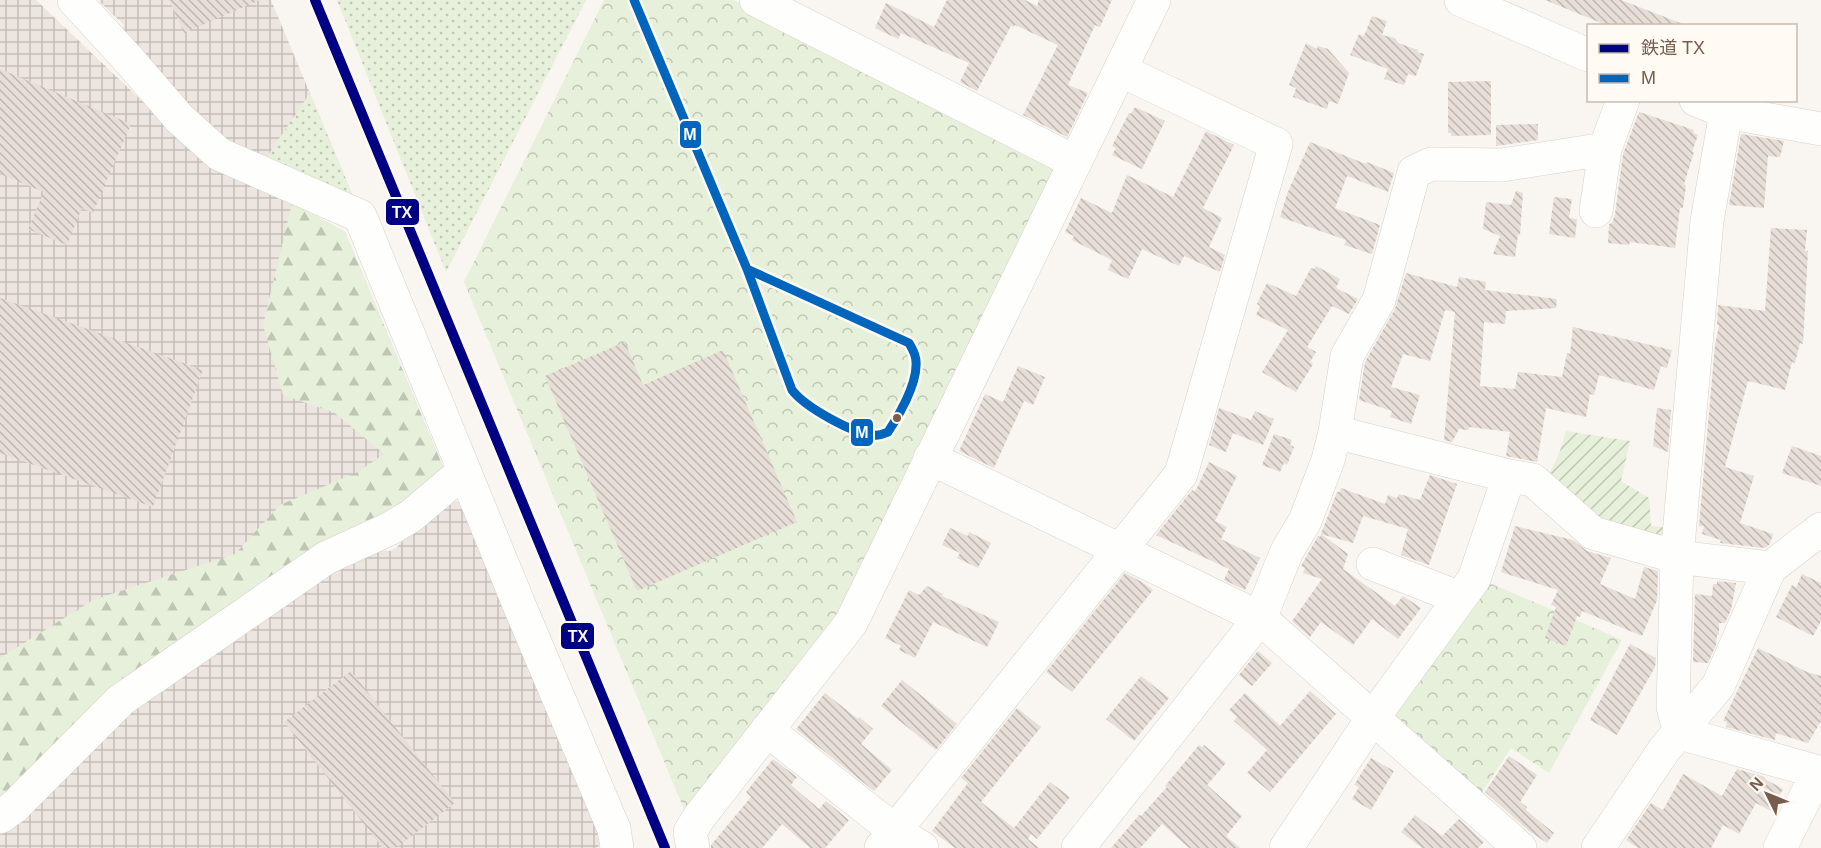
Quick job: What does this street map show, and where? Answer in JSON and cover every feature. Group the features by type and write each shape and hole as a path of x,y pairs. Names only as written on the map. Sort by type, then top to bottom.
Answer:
{"street":[{"path":"74,0 179,118 219,154 360,216 614,829 617,848"},
{"path":"756,0 1075,162"},
{"path":"693,848 690,832 851,623 1154,0"},
{"path":"1461,0 1587,55"},
{"path":"767,730 900,842 1118,550 1181,474 1276,144 1120,70"},
{"path":"1596,211 1605,149 1622,102"},
{"path":"1701,102 1726,112 1821,129"},
{"path":"1680,732 1673,706 1677,557 1707,221 1726,112"},
{"path":"1078,848 1260,618 1287,551 1305,521 1328,460 1335,432 1347,356 1379,300 1414,172 1431,164 1502,165 1605,149"},
{"path":"1335,432 1533,480 1593,533 1677,557 1770,568"},
{"path":"930,458 1260,618 1520,848"},
{"path":"0,817 14,807 121,700 326,558 389,529 411,516 464,471"},
{"path":"1286,848 1372,719 1474,579 1509,476"},
{"path":"1598,848 1664,750 1718,686 1770,568 1821,529"},
{"path":"1373,564 1460,598"},
{"path":"1680,732 1820,773 1780,848"}],"shaded area":[{"path":"0,0 36,0 204,160 234,179 292,203 345,232 444,469 0,800"},
{"path":"100,0 271,0 355,201 215,132 200,119 121,30 124,25"},
{"path":"448,499 460,502 601,840 598,848 0,848 0,828 116,721 336,566 378,550 390,551 397,547 421,521"}],"green space":[{"path":"337,0 586,0 446,272"},
{"path":"604,0 734,0 1056,163 1058,172 838,623 686,814 464,282"},
{"path":"310,93 352,194 355,201 266,158"},
{"path":"292,203 345,232 444,469 429,490 0,800 0,658 93,600 235,554 280,505 358,472 384,454 335,413 283,395 263,325"},
{"path":"1566,431 1630,441 1621,481 1649,498 1651,526 1671,528 1670,538 1605,527 1546,480 1559,454"},
{"path":"1485,581 1622,640 1549,773 1511,748 1477,800 1387,727"}],"building":[{"path":"169,0 260,0 184,33"},
{"path":"947,0 1025,0 1037,6 1039,0 1112,0 1100,27 1095,25 1068,85 1088,93 1067,137 1023,115 1058,45 1015,25 1011,26 977,91 960,82 969,63 901,33 898,39 875,28 886,3 934,27"},
{"path":"1545,0 1621,0 1683,24 1604,24"},
{"path":"1372,16 1387,21 1382,35 1395,38 1398,43 1424,54 1416,76 1408,74 1404,85 1384,79 1388,69 1350,55 1359,34 1364,36"},
{"path":"1306,43 1317,49 1318,46 1328,49 1349,73 1338,104 1329,101 1327,109 1293,97 1296,88 1289,85"},
{"path":"0,69 131,124 93,213 82,208 67,245 28,229 44,192 0,174"},
{"path":"1491,81 1491,135 1451,136 1451,133 1448,133 1448,82"},
{"path":"1135,107 1165,121 1142,169 1112,155 1116,148 1112,146 1129,113 1131,114"},
{"path":"1639,112 1694,130 1693,133 1698,135 1684,184 1686,186 1683,208 1680,208 1675,248 1630,242 1629,245 1608,243 1609,224 1612,223 1615,214 1623,154"},
{"path":"1538,124 1538,140 1496,146 1496,125"},
{"path":"1206,131 1234,145 1203,208 1222,218 1209,247 1225,255 1220,272 1184,256 1179,266 1142,249 1128,279 1108,270 1112,260 1072,240 1074,236 1065,232 1081,198 1112,213 1127,175 1173,197"},
{"path":"1741,134 1784,141 1780,157 1768,156 1764,208 1729,205"},
{"path":"1310,142 1394,173 1388,192 1347,176 1335,208 1380,225 1372,254 1344,245 1346,240 1280,217 1287,194"},
{"path":"1516,191 1523,193 1520,235 1518,234 1515,257 1493,254 1500,236 1483,229 1486,202 1511,205"},
{"path":"1554,197 1572,199 1569,218 1577,219 1575,238 1549,234"},
{"path":"1771,228 1807,230 1803,344 1800,343 1795,363 1792,362 1785,390 1748,381 1725,467 1754,476 1740,523 1773,534 1770,544 1765,548 1720,543 1721,540 1702,534 1704,526 1699,526 1715,345 1719,325 1717,325 1718,305 1765,311"},
{"path":"1316,266 1340,279 1336,288 1358,299 1349,314 1332,306 1307,347 1316,352 1310,362 1313,364 1296,392 1262,372 1288,330 1256,315 1260,306 1257,304 1267,283 1296,296 1311,268 1314,269"},
{"path":"1406,273 1457,287 1459,277 1486,282 1485,290 1557,299 1556,308 1506,311 1505,324 1484,322 1480,386 1515,389 1518,372 1562,377 1567,353 1570,354 1573,327 1672,350 1667,368 1661,366 1654,390 1599,375 1594,395 1590,394 1586,417 1546,408 1537,462 1506,456 1510,432 1470,427 1468,430 1459,429 1452,442 1444,440 1455,312 1445,310 1430,361 1403,354 1391,387 1420,395 1411,424 1390,417 1392,411 1359,400 1365,362 1395,309"},
{"path":"0,298 203,370 153,507 0,453"},
{"path":"625,342 643,385 723,350 797,522 637,591 545,376"},
{"path":"1018,366 1045,377 1033,405 1024,401 994,468 959,451 985,394 1003,402"},
{"path":"1219,408 1251,420 1255,411 1274,419 1263,445 1233,433 1226,452 1209,445"},
{"path":"1657,408 1671,410 1668,452 1653,446"},
{"path":"1274,434 1292,440 1290,445 1294,447 1287,465 1284,463 1280,472 1262,465"},
{"path":"1792,446 1821,456 1821,486 1782,473"},
{"path":"1209,462 1237,476 1215,521 1227,527 1221,539 1260,558 1245,590 1224,580 1229,569 1156,535 1192,490 1195,492"},
{"path":"1430,475 1457,484 1429,565 1401,555 1408,529 1363,516 1353,543 1321,534 1337,492 1340,492 1341,488 1385,504 1388,495 1397,498 1399,494 1420,500"},
{"path":"1515,526 1573,540 1587,551 1611,558 1600,584 1635,599 1644,567 1658,571 1657,600 1642,636 1582,611 1580,617 1577,616 1566,646 1545,638 1556,607 1551,605 1558,590 1501,572"},
{"path":"950,528 968,536 969,532 991,543 978,568 957,558 960,553 942,545"},
{"path":"1321,534 1348,554 1343,569 1395,606 1403,596 1421,608 1398,639 1372,619 1353,645 1321,622 1310,637 1292,621 1322,579 1303,573 1305,568 1301,566"},
{"path":"1125,573 1153,590 1072,692 1046,672"},
{"path":"1802,574 1821,583 1821,621 1813,636 1776,617 1792,585 1796,588"},
{"path":"1717,581 1736,583 1731,610 1725,623 1719,623 1719,635 1717,635 1716,645 1708,663 1693,662 1695,594 1712,596 1713,584 1717,584"},
{"path":"927,586 943,594 942,596 999,622 987,647 933,622 915,658 899,650 901,646 885,638 909,590 919,595"},
{"path":"1630,644 1656,658 1655,667 1617,735 1590,720"},
{"path":"1758,648 1807,672 1821,676 1821,721 1808,743 1776,733 1775,740 1726,727 1727,722 1723,721"},
{"path":"1258,651 1272,663 1252,686 1239,675"},
{"path":"351,671 455,803 396,848 383,848 284,722"},
{"path":"1141,676 1169,698 1134,741 1106,719"},
{"path":"902,680 957,724 936,750 881,706"},
{"path":"1310,691 1336,714 1270,792 1247,773 1267,750 1234,721 1237,717 1229,710 1245,693 1280,726"},
{"path":"825,693 873,729 861,744 892,770 874,791 796,729"},
{"path":"1017,708 1041,727 981,802 1014,828 1050,782 1070,797 1037,839 1031,834 1028,839 1039,848 955,848 932,831 968,783 961,778"},
{"path":"1199,745 1202,747 1204,745 1226,763 1207,785 1242,816 1226,836 1240,848 1189,848 1162,824 1140,848 1111,848 1167,787 1165,786"},
{"path":"1509,756 1537,775 1520,802 1527,807 1526,810 1554,833 1547,843 1529,831 1485,792"},
{"path":"1371,758 1394,771 1371,810 1352,799 1359,787 1354,785"},
{"path":"773,759 797,777 791,785 819,809 826,801 849,820 825,848 810,848 782,824 762,848 711,848 711,845 751,797 746,792"},
{"path":"1737,769 1765,777 1783,789 1771,811 1756,803 1739,834 1723,825 1711,848 1638,848 1626,840 1651,803 1663,810 1683,774 1722,796"},
{"path":"1415,815 1442,836 1459,819 1484,842 1478,848 1422,848 1401,832"}],"rail line":[{"name":"TX","path":"315,0 665,848"}],"transit line":[{"name":"M","path":"634,0 747,269"},
{"name":"M","path":"747,269 909,343 916,360 915,374 906,400 888,432 874,435 854,430 818,411 798,397 792,390 747,269"}]}
